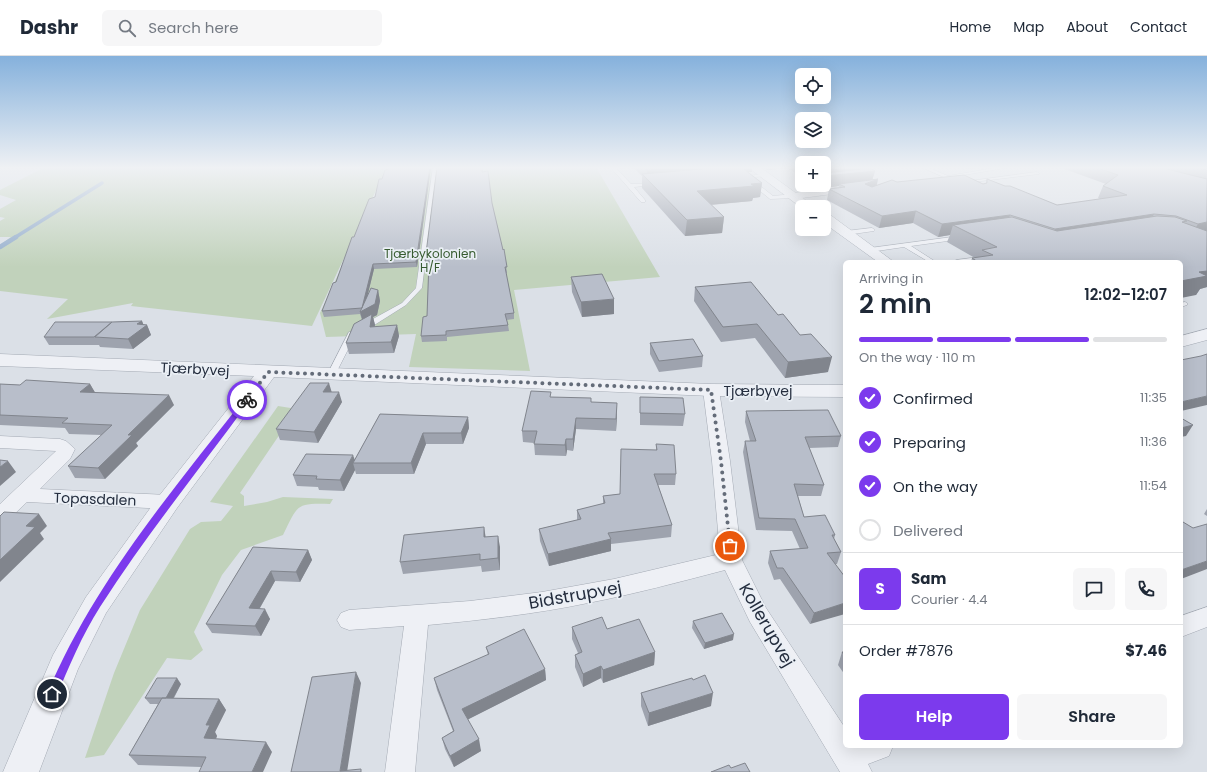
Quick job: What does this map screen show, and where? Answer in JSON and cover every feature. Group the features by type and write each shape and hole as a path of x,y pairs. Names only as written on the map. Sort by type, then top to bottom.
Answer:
{"street":[{"path":"831,222 883,260"},
{"path":"1183,341 1207,334"},
{"name":"Tjærbyvej","path":"0,360 711,390 843,391"},
{"path":"15,770 64,665 96,605 168,502 268,372"},
{"name":"Kollerupvej","path":"711,390 721,461 731,560 758,615 852,765"},
{"name":"Topasdalen","path":"0,442 60,445 66,449 64,455 0,516"},
{"name":"Topasdalen","path":"22,495 168,502"},
{"name":"Bidstrupvej","path":"349,620 417,616 542,602 624,586 731,560"},
{"path":"400,772 417,616"},
{"path":"1183,626 1207,617"},
{"path":"852,765 876,748"}],"lane":[{"path":"331,375 351,334 404,304 419,288 431,200"},
{"path":"846,233 872,230"},
{"path":"870,250 967,237"},
{"path":"904,245 930,260"}],"green space":[{"path":"15,200 371,200 312,326 131,306 133,303 47,319 68,299 0,291 0,245 11,237 0,237 0,221 5,218 0,217 0,209"},
{"name":"Tjærbykolonien H/F","path":"373,200 615,200 660,277 514,290 530,371 409,367 416,334 326,337 320,313"},
{"path":"278,406 297,409 240,493 244,496 244,506 267,502 283,497 333,499 330,504 304,505 295,512 283,535 241,550 222,575 194,632 203,650 191,660 167,658 104,755 85,758 114,673 140,610 190,529 201,522 221,521 233,506 210,502"}],"building":[{"path":"368,200 425,200 416,262 373,264 362,308 322,311 333,283 336,282 352,237 354,237"},
{"path":"433,200 492,200 503,250 504,249 507,267 505,267 514,313 505,314 508,325 446,331 446,335 421,336 423,317 427,316 429,261 425,261"},
{"path":"668,200 707,200 724,217 687,220"},
{"path":"851,200 1046,200 1057,205 1089,200 1207,200 1207,222 1198,224 1176,216 1154,214 1055,229 1010,215 942,224 916,211 882,216"},
{"path":"1157,216 1175,217 1187,221 1182,222 1207,231 1207,271 1199,272 1207,276 1183,281 1183,260 975,260 972,258 993,255 982,250 997,247 953,225 1012,217 1057,231"},
{"path":"602,274 614,299 581,302 571,277"},
{"path":"751,282 778,315 783,314 800,335 811,334 832,357 788,362 757,324 723,327 695,287"},
{"path":"371,288 378,290 375,304 360,312"},
{"path":"372,314 370,327 397,325 391,342 346,343 354,324"},
{"path":"142,321 137,324 147,325 128,339 95,337 112,322"},
{"path":"55,322 112,322 94,337 44,337"},
{"path":"693,339 703,356 659,361 650,343"},
{"path":"1207,354 1207,396 1183,402 1183,360"},
{"path":"26,380 90,384 80,392 169,395 128,435 132,435 98,468 68,466 112,425 62,423 68,418 0,415 0,384 20,385"},
{"path":"310,383 329,383 323,392 339,392 314,432 276,429"},
{"path":"531,391 551,392 550,397 591,398 591,402 617,403 616,419 576,418 573,439 566,439 565,445 534,444 537,431 522,431"},
{"path":"640,397 683,398 685,414 640,413"},
{"path":"828,410 841,436 805,437 824,485 794,484 804,517 825,515 835,535 832,535 841,552 827,553 843,574 843,604 814,613 783,568 777,568 770,551 808,548 795,519 759,518 745,441 756,441 746,411"},
{"path":"380,414 468,417 461,433 423,433 411,463 353,463"},
{"path":"1183,419 1193,425 1183,428"},
{"path":"656,444 674,445 676,474 654,474 672,525 608,533 611,539 548,554 539,529 581,519 577,510 605,503 603,496 620,494 621,449 657,450"},
{"path":"306,454 353,455 340,480 316,479 317,476 293,475"},
{"path":"0,460 8,461 0,467"},
{"path":"4,512 39,514 26,526 35,527 0,560 0,516"},
{"path":"1183,522 1193,528 1207,524 1207,561 1183,569"},
{"path":"484,527 484,537 498,536 498,558 480,560 480,554 400,562 404,535"},
{"path":"253,547 308,550 296,572 271,571 249,608 265,609 255,626 206,624"},
{"path":"722,613 734,634 705,643 693,621"},
{"path":"602,617 607,629 639,619 655,652 603,670 601,666 583,674 575,655 582,652 572,627"},
{"path":"524,629 545,669 462,709 479,739 450,756 442,738 454,731 434,678 489,654 486,647"},
{"path":"356,672 340,771 361,769 361,772 291,772 312,677"},
{"path":"705,675 713,693 649,713 641,693 692,678 693,680"},
{"path":"157,678 177,678 166,698 145,698"},
{"path":"162,698 219,699 206,725 210,725 204,738 266,742 252,772 199,772 206,757 129,755"},
{"path":"745,763 750,772 711,772 729,765 731,768"}],"waterway":[{"path":"14,238 74,200"},
{"path":"0,247 16,237"}],"way so far":[{"path":"247,400 268,372 711,390 721,461 730,546"}],"route":[{"path":"52,694 64,665 96,605 168,502 247,400"}]}
